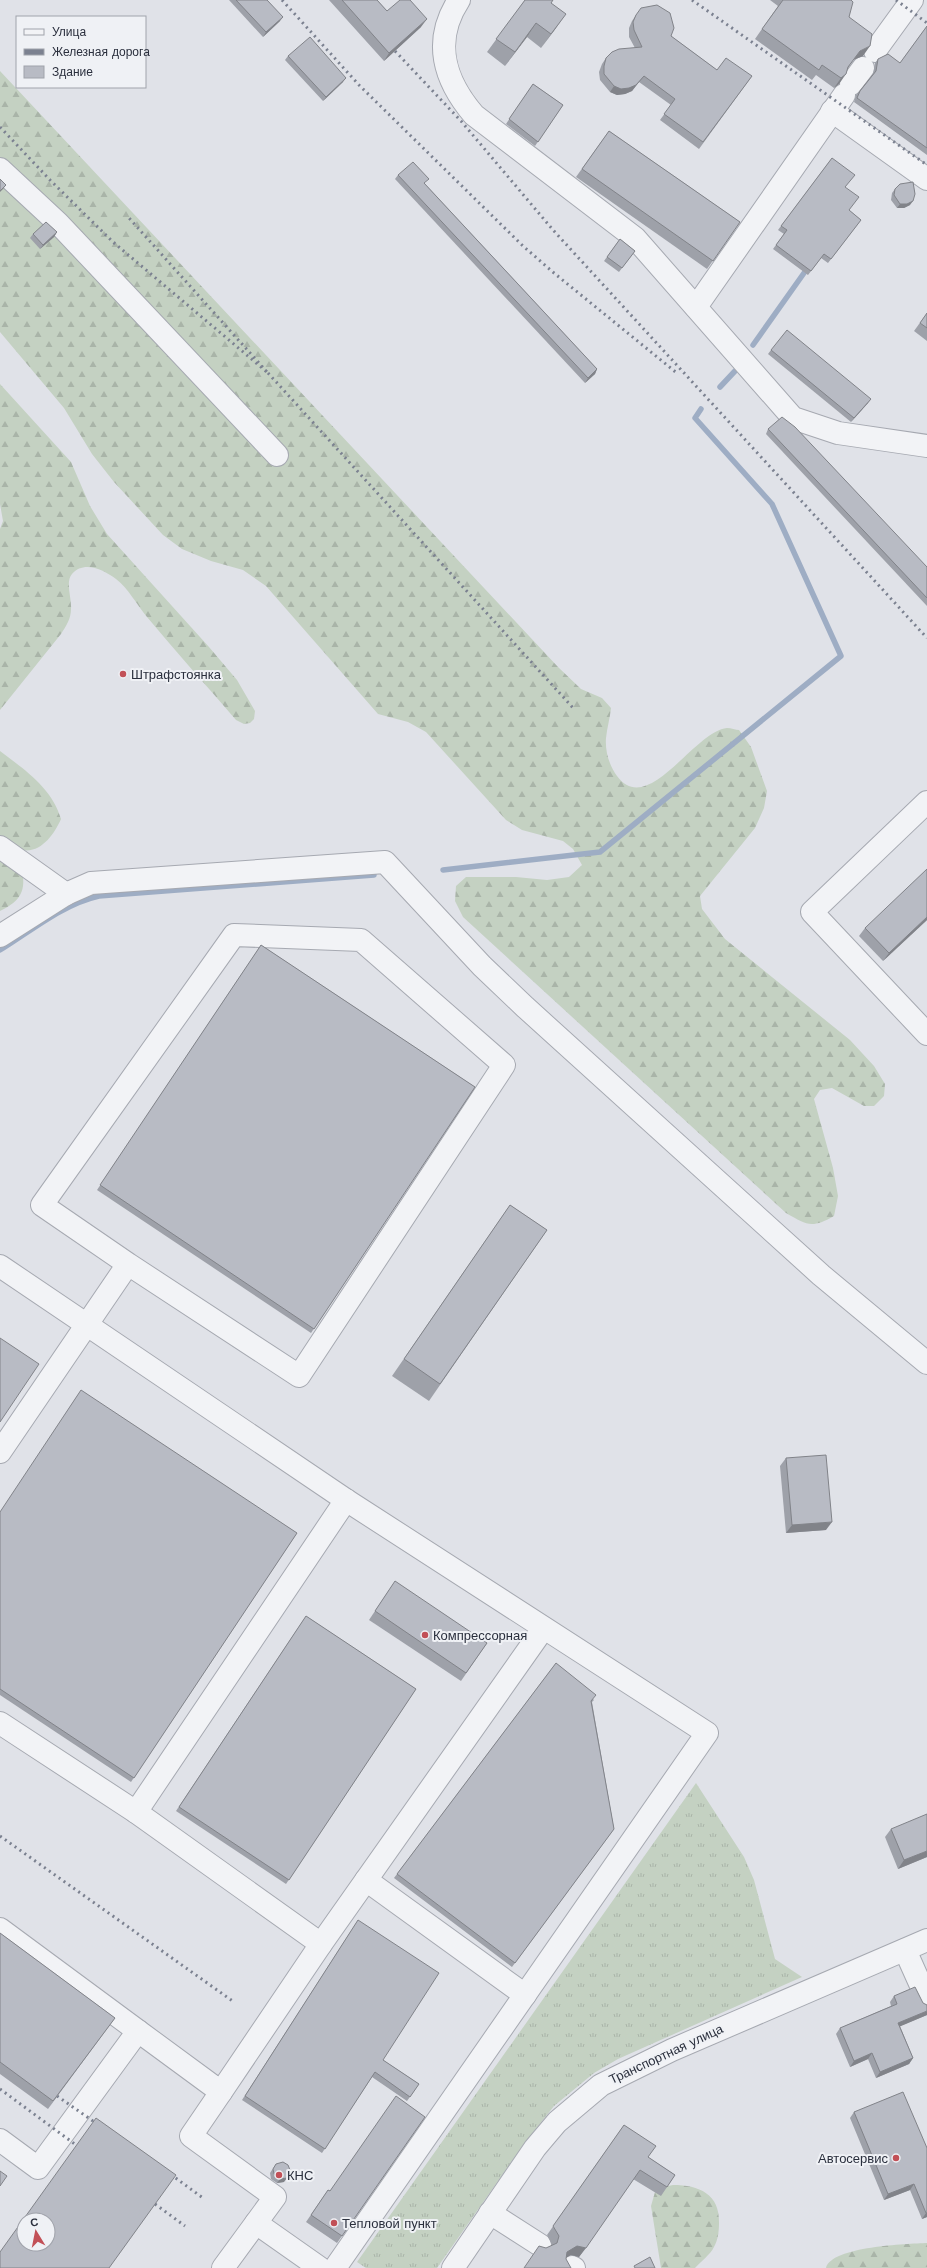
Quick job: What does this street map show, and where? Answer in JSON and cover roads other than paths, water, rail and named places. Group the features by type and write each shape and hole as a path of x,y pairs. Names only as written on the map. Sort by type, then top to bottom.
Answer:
{"street":[{"path":"459,0 450,13 444,35 444,57 450,78 460,98 474,115 498,135 635,238 793,418 838,433 927,446"},
{"path":"696,307 912,0"},
{"path":"853,82 927,179"},
{"path":"0,169 63,229 277,455"},
{"path":"927,802 812,912 927,1034"},
{"path":"0,847 66,894"},
{"path":"0,936 66,894 80,887 104,881 385,862 482,966 525,1007 821,1275 927,1363"},
{"path":"234,935 360,940 504,1065 299,1376 128,1264 42,1205 234,935"},
{"path":"0,1452 128,1264"},
{"path":"0,1266 346,1500 543,1629 707,1733 335,2268"},
{"path":"136,1812 346,1500"},
{"path":"230,2266 256,2223 275,2197 191,2136 321,1944 543,1629"},
{"path":"0,1722 136,1812 321,1944"},
{"path":"366,1880 525,1996"},
{"path":"0,1929 221,2092"},
{"name":"Транспортная улица","path":"453,2268 535,2148 557,2122 601,2085 672,2050 927,1940"},
{"path":"905,1950 927,1999"},
{"path":"0,2140 38,2168 138,2031"},
{"path":"490,2213 540,2246"},
{"path":"256,2223 320,2268"}],"waterway":[{"path":"753,345 804,273"},
{"path":"720,387 735,371"},
{"path":"443,870 600,852 841,656 772,504 695,418 701,409"},
{"path":"0,950 60,912 73,905 99,896 374,875"}],"railway":[{"path":"282,0 359,85 523,246 678,374"},
{"path":"692,0 927,165"},
{"path":"896,0 927,23"},
{"path":"395,51 461,121 553,230 927,638"},
{"path":"0,127 50,180 113,242 268,373 129,218"},
{"path":"268,373 575,710"},
{"path":"0,1836 234,2002"},
{"path":"0,2089 76,2145"},
{"path":"57,2096 103,2128"},
{"path":"166,2171 203,2198"},
{"path":"155,2204 185,2226"}],"place":[{"name":"Штрафстоянка","path":"123,674"},
{"name":"Компрессорная","path":"425,1635"},
{"name":"Автосервис","path":"896,2158"},
{"name":"КНС","path":"279,2175"},
{"name":"Тепловой пункт","path":"334,2223"}]}
